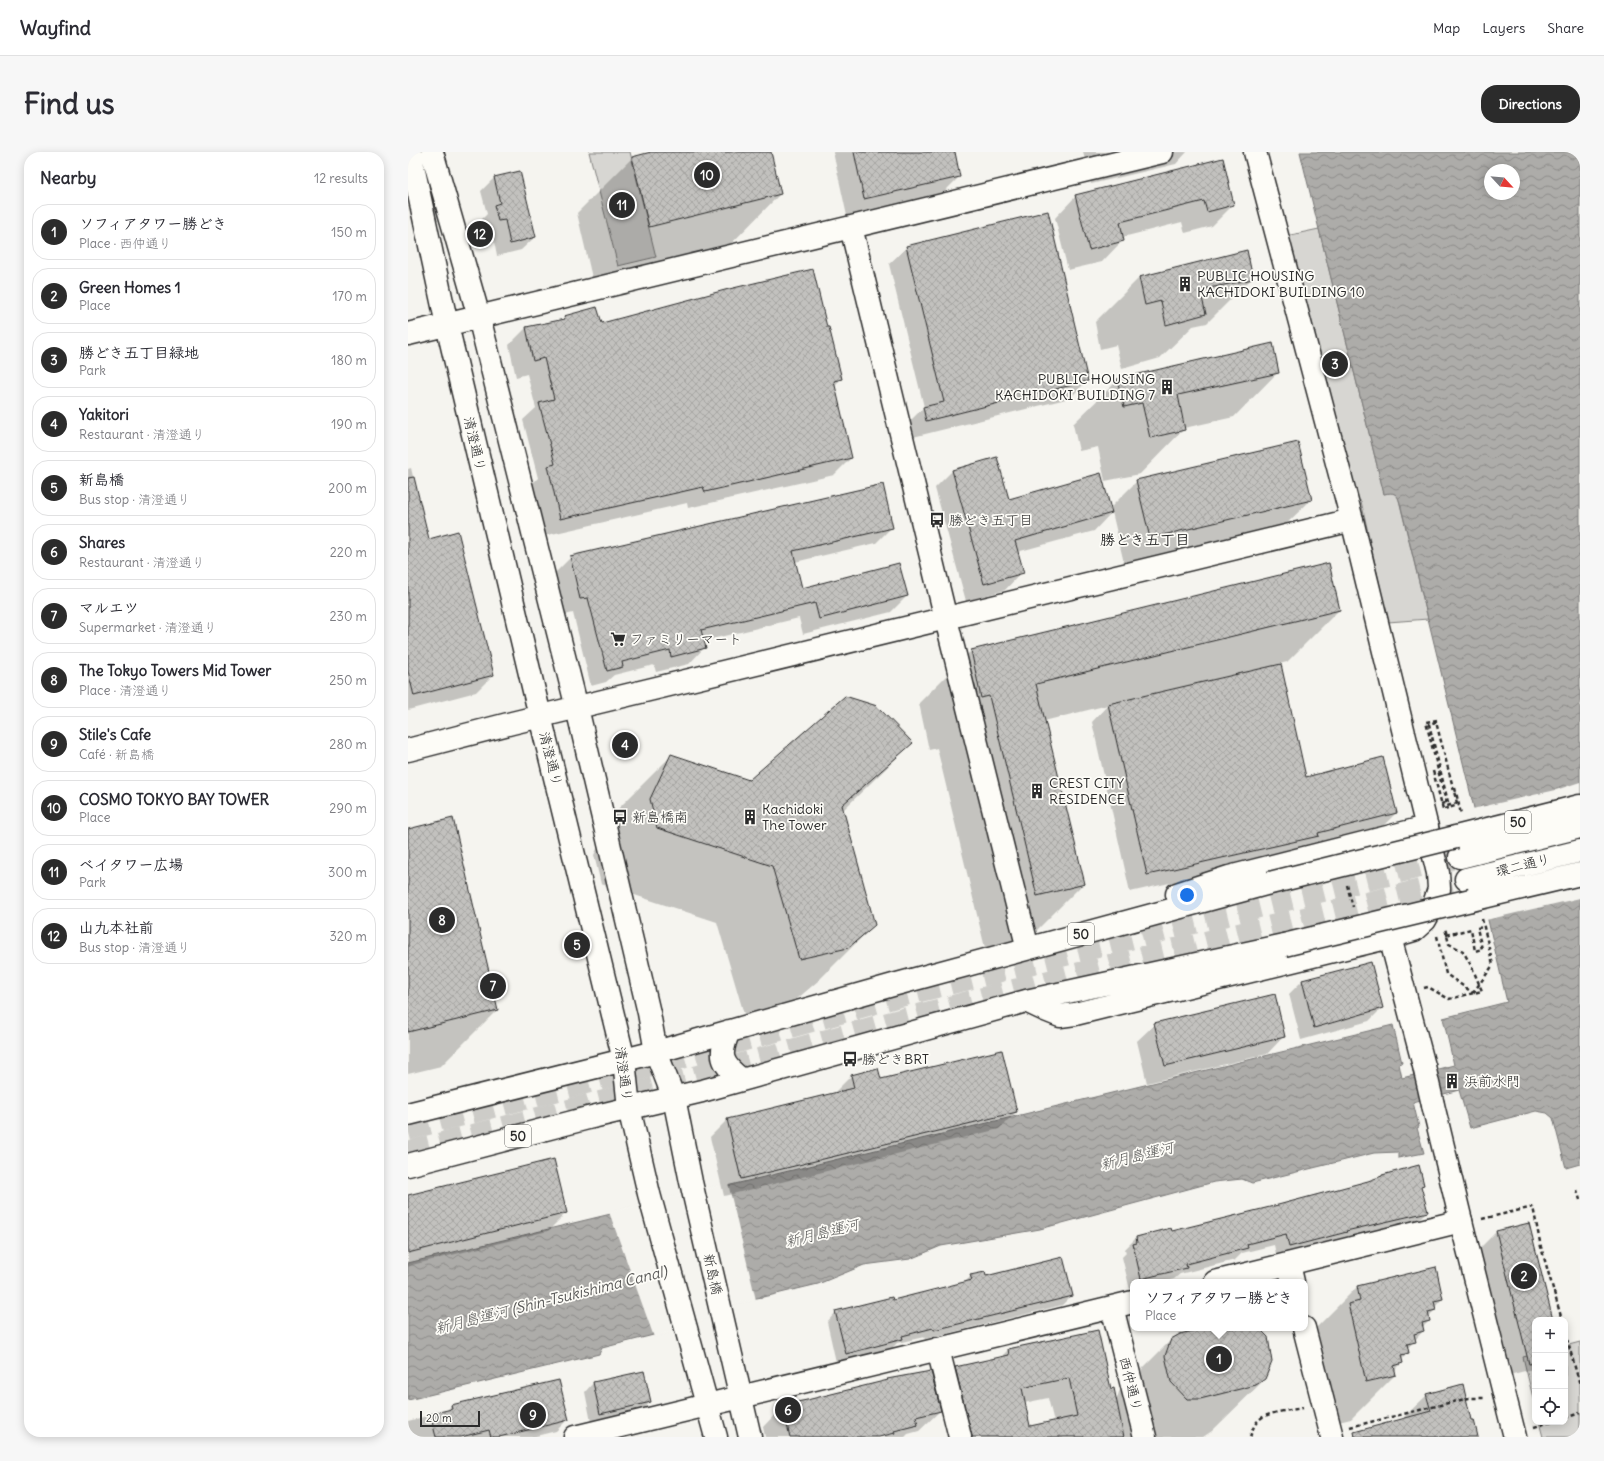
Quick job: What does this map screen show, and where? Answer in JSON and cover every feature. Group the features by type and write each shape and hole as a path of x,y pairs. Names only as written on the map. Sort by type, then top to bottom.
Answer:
{"street":[{"name":"清澄通り","path":"410,152 447,325 624,1060 629,1108 649,1194 708,1404"},
{"path":"432,152 479,317 576,708 649,1013 656,1052 674,1098"},
{"path":"408,334 1162,152"},
{"path":"1026,1001 1060,1016 1075,1014 1390,937 1414,930 1425,920 1434,904 1439,889 1438,873 1352,520 1255,152"},
{"path":"851,227 1026,941"},
{"path":"408,750 540,716 1352,520"},
{"name":"50","path":"408,1114 656,1052 893,985 1270,883 1580,806"},
{"path":"893,985 910,975 952,960 1026,941 1097,920 1229,877 1338,848 1427,827"},
{"name":"環二通り","path":"1460,857 1580,827"},
{"name":"環二通り","path":"1466,879 1580,851"},
{"name":"50","path":"408,1165 629,1108 674,1098 1026,1001 1284,945 1580,874"},
{"path":"1390,937 1424,1066 1460,1221 1523,1433"},
{"path":"729,1031 724,1044 722,1056 724,1064 740,1080"},
{"name":"新島橋","path":"674,1098 691,1182 742,1396"},
{"path":"1240,1279 1291,1273 1460,1221"},
{"path":"575,1437 1123,1304"},
{"name":"西仲通り","path":"1123,1304 1145,1437"},
{"path":"1305,1331 1340,1432"},
{"path":"938,1349 960,1437"},
{"path":"742,1396 750,1437"},
{"path":"708,1404 716,1437"}],"path":[{"path":"1447,798 1429,724 1436,722 1457,803 1447,806 1426,722 1437,720 1463,818"},
{"path":"1433,771 1443,809 1459,805"},
{"path":"1338,848 1353,908"},
{"path":"1420,990 1428,987 1449,999 1482,991 1472,967 1463,952 1449,944 1443,922"},
{"path":"1439,945 1446,974 1473,993 1493,965 1484,927 1477,928 1482,949 1476,951 1471,929 1446,935"},
{"path":"1577,1190 1580,1200"},
{"path":"1482,1219 1533,1207 1541,1247 1561,1317"},
{"path":"1568,1343 1580,1385"},
{"path":"1340,1432 1469,1398 1490,1397"},
{"path":"1250,1437 1252,1429 1260,1419 1269,1415 1310,1406"},
{"path":"1568,1417 1580,1413"},
{"path":"1523,1433 1543,1425"}],"shaded area":[{"path":"589,152 630,152 656,257 618,266"},
{"path":"1319,229 1384,494 1391,492 1398,496 1428,619 1388,622 1361,501 1353,502 1286,236"},
{"path":"1580,1342 1580,1437 1543,1437 1540,1425 1568,1425 1568,1345"},
{"path":"1532,1355 1532,1394 1523,1357"}],"water":[{"path":"1300,152 1580,152 1580,1164 1566,1168 1553,1118 1547,1113 1536,1111 1470,1128 1459,1090 1413,1102 1419,1127 1417,1128 1424,1153 1398,1158 1398,1152 1374,1153 1252,1183 1242,1179 1214,1182 1040,1229 941,1246 910,1259 864,1265 818,1284 768,1296 728,1303 689,1326 602,1348 599,1354 408,1400 408,1263 1393,1025 1402,1063 1399,1064 1402,1078 1454,1065 1443,1018 1507,1002 1481,890 1489,870 1400,503 1395,494 1384,494"}],"pier":[{"path":"1580,782 1580,898 1486,920 1479,890 1487,870 1472,809 1556,790"},
{"path":"728,1183 756,1300 729,1305 690,1327 654,1337 609,1212"}],"building":[{"path":"651,152 771,152 781,194 649,227 632,157"},
{"path":"854,152 955,152 960,177 864,199"},
{"path":"1223,158 1234,205 1207,212 1204,201 1120,222 1124,241 1089,250 1075,195"},
{"path":"520,171 536,237 510,244 505,220 498,221 494,205 500,203 494,177"},
{"path":"1048,211 1088,381 926,421 923,407 944,402 906,246"},
{"name":"PUBLIC HOUSING KACHIDOKI BUILDING 10","path":"1247,250 1253,279 1200,290 1206,314 1166,325 1161,301 1145,305 1139,277"},
{"path":"813,269 827,327 829,327 842,379 834,381 852,458 705,492 703,487 560,519 548,466 555,464 539,403 554,399 544,358 533,361 526,327 565,319 564,316 597,307 602,323 725,290"},
{"name":"PUBLIC HOUSING KACHIDOKI BUILDING 7","path":"1273,343 1279,373 1178,395 1185,430 1150,438 1142,403 1124,407 1117,379"},
{"path":"1298,442 1312,500 1150,538 1136,480"},
{"path":"997,457 1009,499 1101,473 1112,513 1015,541 1024,573 984,584 952,470"},
{"path":"414,477 429,539 458,531 494,675 414,696 408,671 408,478"},
{"path":"883,484 893,528 793,551 802,588 899,563 908,596 819,619 815,603 701,630 706,648 671,657 670,650 622,662 623,667 607,671 588,598 580,599 570,556"},
{"name":"CREST CITY RESIDENCE","path":"1329,563 1340,610 1036,684 1085,884 1037,896 989,696 981,698 971,650"},
{"path":"1281,664 1306,777 1383,757 1397,813 1318,833 1319,836 1147,875 1108,704"},
{"name":"Kachidoki The Tower","path":"845,696 877,706 913,743 842,805 875,925 848,948 799,959 772,866 657,828 650,799 671,754 749,780"},
{"path":"453,818 498,1010 408,1032 408,829"},
{"path":"1371,962 1383,1008 1314,1028 1302,980"},
{"path":"1275,994 1285,1037 1165,1066 1154,1023"},
{"path":"1002,1050 1017,1112 741,1179 727,1119 854,1088 851,1075 878,1068 881,1079"},
{"path":"554,1159 567,1213 408,1253 408,1195"},
{"path":"1419,1165 1424,1185 1421,1186 1428,1212 1346,1231 1347,1232 1289,1247 1286,1234 1247,1244 1248,1248 1186,1264 1187,1268 1141,1279 1133,1244 1137,1243 1136,1237 1171,1228 1172,1231 1278,1205 1368,1181 1382,1175"},
{"path":"1529,1223 1552,1317 1532,1317 1532,1364 1529,1364 1496,1231"},
{"path":"1063,1257 1073,1296 934,1330 933,1328 902,1336 903,1339 846,1354 835,1311 892,1297 893,1300 972,1280 970,1275 985,1272 986,1276"},
{"path":"1436,1267 1443,1299 1434,1301 1436,1310 1428,1312 1430,1321 1422,1323 1424,1331 1414,1334 1416,1342 1407,1344 1409,1353 1401,1355 1403,1363 1394,1366 1396,1375 1366,1382 1348,1304 1360,1301 1357,1286"},
{"path":"1098,1330 1111,1389 1114,1388 1124,1437 972,1437 955,1367 1009,1355 1008,1349","holes":["1069,1378 1077,1416 1030,1426 1022,1388"]},
{"path":"1192,1331 1262,1331 1268,1337 1272,1362 1265,1379 1256,1385 1200,1399 1187,1399 1171,1382 1165,1356 1171,1339 1180,1334"},
{"path":"644,1371 651,1402 600,1414 593,1382"},
{"path":"931,1371 941,1411 916,1417 918,1425 894,1431 895,1433 879,1437 790,1437 782,1405 888,1380 887,1379"},
{"path":"559,1380 569,1420 499,1437 491,1437 489,1430 461,1437 436,1437 430,1414 452,1409 451,1405"},
{"path":"1463,1384 1471,1420 1474,1420 1478,1437 1355,1437 1354,1432 1431,1411 1426,1394"}],"tunnel":[{"path":"408,1129 671,1061 896,997 1460,857"},
{"path":"408,1152 677,1082 903,1019 1118,963 1466,879"}],"place":[{"name":"COSMO TOKYO BAY TOWER","path":"707,175"},
{"name":"ベイタワー広場","path":"622,205"},
{"name":"山九本社前","path":"480,234"},
{"name":"PUBLIC HOUSING KACHIDOKI BUILDING 10","path":"1185,284"},
{"name":"勝どき五丁目緑地","path":"1335,364"},
{"name":"PUBLIC HOUSING KACHIDOKI BUILDING 7","path":"1167,387"},
{"name":"勝どき五丁目","path":"937,520"},
{"name":"ファミリーマート","path":"618,639"},
{"name":"Yakitori","path":"625,745"},
{"name":"CREST CITY RESIDENCE","path":"1037,791"},
{"name":"新島橋南","path":"620,817"},
{"name":"Kachidoki The Tower","path":"750,817"},
{"name":"The Tokyo Towers Mid Tower","path":"442,920"},
{"name":"新島橋","path":"577,945"},
{"name":"マルエツ","path":"493,986"},
{"name":"勝どきBRT","path":"850,1059"},
{"name":"浜前水門","path":"1452,1081"},
{"name":"Green Homes 1","path":"1524,1276"},
{"name":"ソフィアタワー勝どき","path":"1219,1359"},
{"name":"Shares","path":"788,1410"},
{"name":"Stile's Cafe","path":"533,1415"}],"district":[{"name":"勝どき五丁目","path":"1145,540"}],"water label":[{"name":"新月島運河","path":"1137,1156"},
{"name":"新月島運河","path":"822,1233"},
{"name":"新月島運河 (Shin-Tsukishima Canal)","path":"551,1300"}]}
